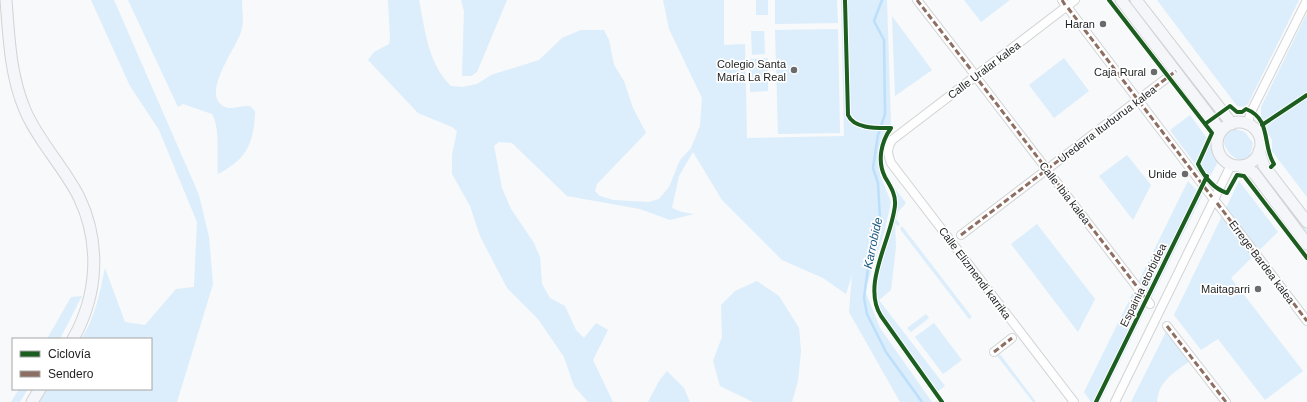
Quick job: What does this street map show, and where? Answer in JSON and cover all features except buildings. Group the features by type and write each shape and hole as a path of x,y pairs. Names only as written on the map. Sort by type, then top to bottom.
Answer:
{"street":[{"path":"6,0 13,76 18,93 26,112 78,197 89,225 95,256 92,291 82,324 74,338"},
{"path":"917,0 972,71"},
{"name":"Calle Uralar kalea","path":"892,140 1075,0"},
{"path":"1121,0 1222,131"},
{"path":"1136,0 1232,124"},
{"path":"1248,124 1250,114 1307,0"},
{"name":"Errege Bardea kalea","path":"1065,4 1307,321"},
{"name":"Urederra Iturburua kalea","path":"961,235 1176,72"},
{"name":"Calle Ibia kalea","path":"979,81 1150,304"},
{"path":"1116,402 1236,166 1254,160 1259,151 1261,142 1258,135 1248,124 1232,124 1222,131 1218,137 1217,150 1225,162 1236,166 1254,173 1307,244"},
{"name":"Calle Elizmendi karrika","path":"892,140 888,147 887,153 891,163 1074,402"},
{"path":"1259,151 1261,162 1307,222"},
{"path":"1167,326 1226,402"},
{"path":"994,352 1012,338"},
{"path":"32,402 39,390"}],"shaded area":[{"path":"91,0 114,0 199,195 209,237 213,284 177,402 39,402 46,390 152,390 152,338 82,338 90,323 99,296 105,268 125,322 145,325 176,289 194,287 197,222 159,130 130,86"},
{"path":"128,0 242,0 243,18 240,35 218,79 216,90 217,99 223,106 232,108 250,106 255,111 253,132 247,149 242,156 218,174 217,135 215,120 212,114 183,104 178,107"},
{"path":"388,0 419,0 432,57 437,68 451,86 462,87 477,84 491,75 539,60 562,38 581,30 604,30 609,40 614,65 624,81 633,108 646,133 597,184 595,191 600,196 613,200 649,202 659,199 669,187 680,160 691,148 700,126 702,98 669,29 663,0 724,0 724,45 745,44 747,138 844,136 841,0 887,0 891,124 884,139 880,175 891,202 884,233 865,291 880,328 932,402 900,402 849,312 852,275 846,294 823,278 782,260 722,200 693,152 679,176 672,208 682,212 694,214 670,220 640,209 567,196 512,143 499,142 494,146 502,188 511,209 534,243 540,257 542,284 550,298 565,306 576,330 584,338 596,323 608,330 593,360 613,402 588,402 574,386 564,357 538,319 507,288 480,236 470,206 452,174 452,155 457,131 452,127 418,113 368,60 374,52 389,44"},
{"path":"461,0 507,0 477,72 471,76 462,76 464,11"},
{"path":"756,0 768,0 768,15 756,15"},
{"path":"775,0 837,0 838,23 775,24"},
{"path":"964,0 1010,0 981,22"},
{"path":"1157,0 1299,0 1248,104 1243,107 1237,106"},
{"path":"1307,13 1307,197 1272,151 1272,140 1261,122 1261,107"},
{"path":"892,16 932,70 895,96"},
{"path":"838,29 840,133 778,134 775,30"},
{"path":"751,31 764,31 765,54 752,55"},
{"path":"768,58 768,91 750,92 750,59"},
{"path":"1064,58 1089,91 1054,118 1029,85"},
{"path":"1190,115 1212,145 1219,160 1209,178 1197,162 1195,164 1170,130"},
{"path":"1236,129 1245,132 1253,143 1250,156 1246,159 1242,160 1235,158 1224,144 1227,134"},
{"path":"1127,155 1151,185 1133,220 1099,176"},
{"path":"1268,180 1307,230 1307,236 1266,182"},
{"path":"1188,181 1202,196 1100,402 1091,402 1084,392"},
{"path":"1239,181 1278,232 1231,278 1303,371 1265,400 1218,339 1201,350 1174,315"},
{"path":"894,187 906,203 898,212 896,219 900,224 898,226 895,224 896,247 891,290 879,300 945,386 937,392 886,322 877,302 876,283 896,208 897,199"},
{"path":"1037,224 1095,299 1078,332 1011,244"},
{"path":"902,226 972,317 969,319 900,229"},
{"path":"757,281 779,296 799,328 801,351 798,381 792,402 753,402 720,386 713,361 722,337 721,305 735,291"},
{"path":"82,296 61,338 48,338 71,297"},
{"path":"926,314 929,318 911,332 907,328"},
{"path":"934,323 962,360 943,374 915,337"},
{"path":"1167,330 1190,361 1168,378 1160,388 1157,402 1131,402"},
{"path":"1000,354 1036,402 1033,402 997,356"},
{"path":"667,371 684,388 690,402 648,402 659,381"},
{"path":"18,390 27,390 20,402 11,402"}],"waterway":[{"name":"Karrobide","path":"882,0 874,21 884,40 885,114 878,135 873,168 878,183 880,220 870,253 864,298 867,314 886,352 922,402"}],"marked path":[{"path":"917,0 972,71"},
{"path":"1062,0 1065,5"},
{"path":"1068,8 1212,197"},
{"path":"961,235 1176,71"},
{"path":"979,81 1148,301"},
{"path":"1217,203 1307,321"},
{"path":"1167,326 1226,402"},
{"path":"994,352 1012,338"}],"cycle path":[{"path":"845,0 848,115 855,123 866,127 891,128"},
{"path":"1109,0 1212,133 1198,164 1206,177 1214,185 1227,193 1237,175 1244,176 1307,258"},
{"path":"1262,125 1307,95"},
{"path":"1205,124 1230,106 1237,112 1242,112 1246,109 1254,113 1260,119 1263,126 1270,157 1274,164 1271,167"},
{"path":"891,128 885,139 881,152 881,165 885,177 894,194 895,205 893,218 879,261 876,276 874,290 876,303 881,316 942,402"},
{"name":"Espainia etorbidea","path":"1096,402 1207,176"}],"place":[{"name":"Haran","path":"1103,24"},
{"name":"Colegio Santa María La Real","path":"794,70"},
{"name":"Caja Rural","path":"1154,72"},
{"name":"Unide","path":"1185,174"},
{"name":"Maitagarri","path":"1258,289"}]}
